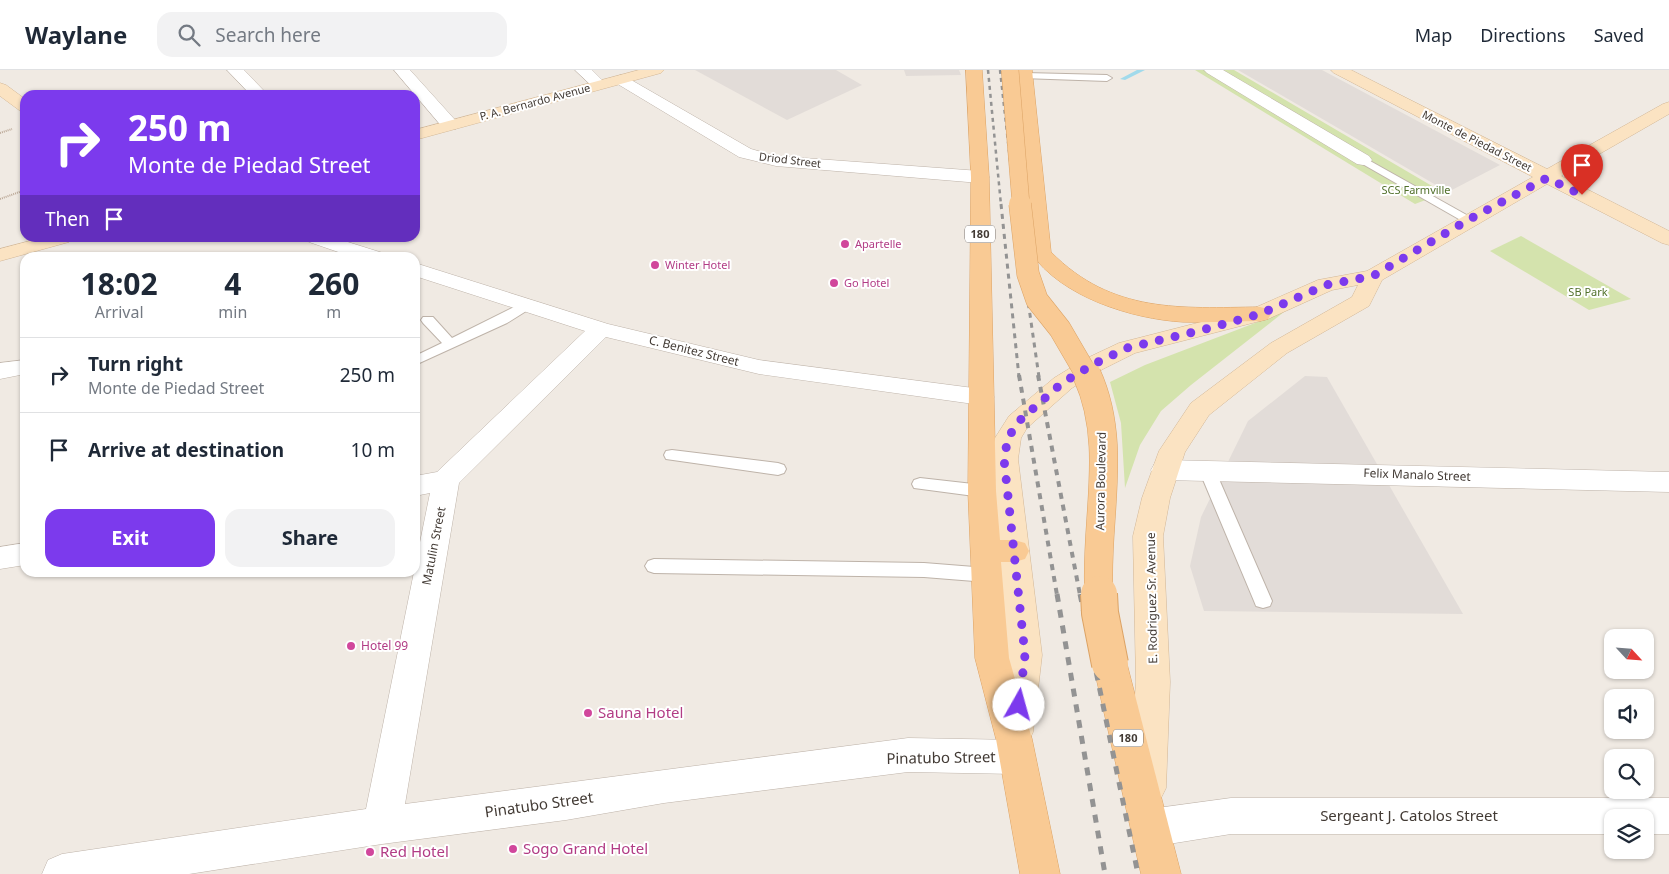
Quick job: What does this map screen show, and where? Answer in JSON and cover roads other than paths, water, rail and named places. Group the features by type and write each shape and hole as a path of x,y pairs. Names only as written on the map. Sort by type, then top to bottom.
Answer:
{"main road":[{"name":"P. A. Bernardo Avenue","path":"420,134 656,70"},
{"name":"180","path":"974,70 980,177 982,491 996,559 992,658 1016,748 1038,870"},
{"name":"Monte de Piedad Street","path":"1340,70 1669,239"},
{"path":"1020,72 1041,253 1050,264 1098,294 1141,308 1181,315 1260,314"},
{"name":"Aurora Boulevard","path":"1020,72 1023,237 1028,274 1037,300 1060,329 1088,377 1103,428 1102,510 1097,571 1100,613 1110,664 1161,874"},
{"path":"0,88 20,103"},
{"path":"996,559 1004,459 1008,438 1018,422 1062,383 1094,364 1127,348 1260,314 1326,285 1373,276 1468,220 1547,178 1669,107"},
{"path":"0,256 48,242"},
{"name":"E. Rodriguez Sr. Avenue","path":"1148,820 1153,682 1148,536 1156,498 1172,451 1200,408 1279,348 1361,301 1373,276"}],"street":[{"path":"235,70 255,90"},
{"path":"402,70 419,90"},
{"path":"583,70 599,85"},
{"path":"1212,70 1363,160"},
{"name":"Driod Street","path":"621,80 744,153 776,161 980,177"},
{"path":"420,91 450,125"},
{"path":"328,242 359,252"},
{"name":"C. Benitez Street","path":"420,271 600,329 759,367 981,397"},
{"path":"420,284 438,276"},
{"path":"420,485 446,480 600,329"},
{"path":"0,371 20,368"},
{"name":"Felix Manalo Street","path":"1165,470 1669,482"},
{"name":"Matulin Street","path":"380,833 446,480"},
{"path":"0,558 20,555"},
{"name":"Pinatubo Street","path":"62,874 380,833 664,786 908,755 1016,748"},
{"name":"Sergeant J. Catolos Street","path":"1148,820 1231,816 1669,816"}],"lane":[{"path":"1020,72 1107,78"},
{"path":"1363,160 1468,220"},
{"path":"420,359 502,320 526,305"},
{"path":"428,320 450,344"},
{"path":"672,455 778,469"},
{"path":"1207,470 1263,601"},
{"path":"920,484 982,491"},
{"path":"654,566 924,570 996,559"}],"waterway":[{"path":"1123,79 1142,70"}],"railway":[{"path":"988,70 1001,205"},
{"path":"1000,70 1015,205"},
{"path":"1001,204 1019,377"},
{"path":"1014,204 1039,377"},
{"path":"1019,375 1057,595"},
{"path":"1038,375 1080,595"},
{"path":"1057,594 1105,874"},
{"path":"1080,594 1138,874"}],"place":[{"name":"Apartelle","path":"845,244"},
{"name":"Winter Hotel","path":"655,265"},
{"name":"Go Hotel","path":"834,283"},
{"name":"Hotel 99","path":"351,646"},
{"name":"Sauna Hotel","path":"588,713"},
{"name":"Sogo Grand Hotel","path":"513,849"},
{"name":"Red Hotel","path":"370,852"}],"park label":[{"name":"SCS Farmville","path":"1416,190"},
{"name":"SB Park","path":"1588,292"}]}
